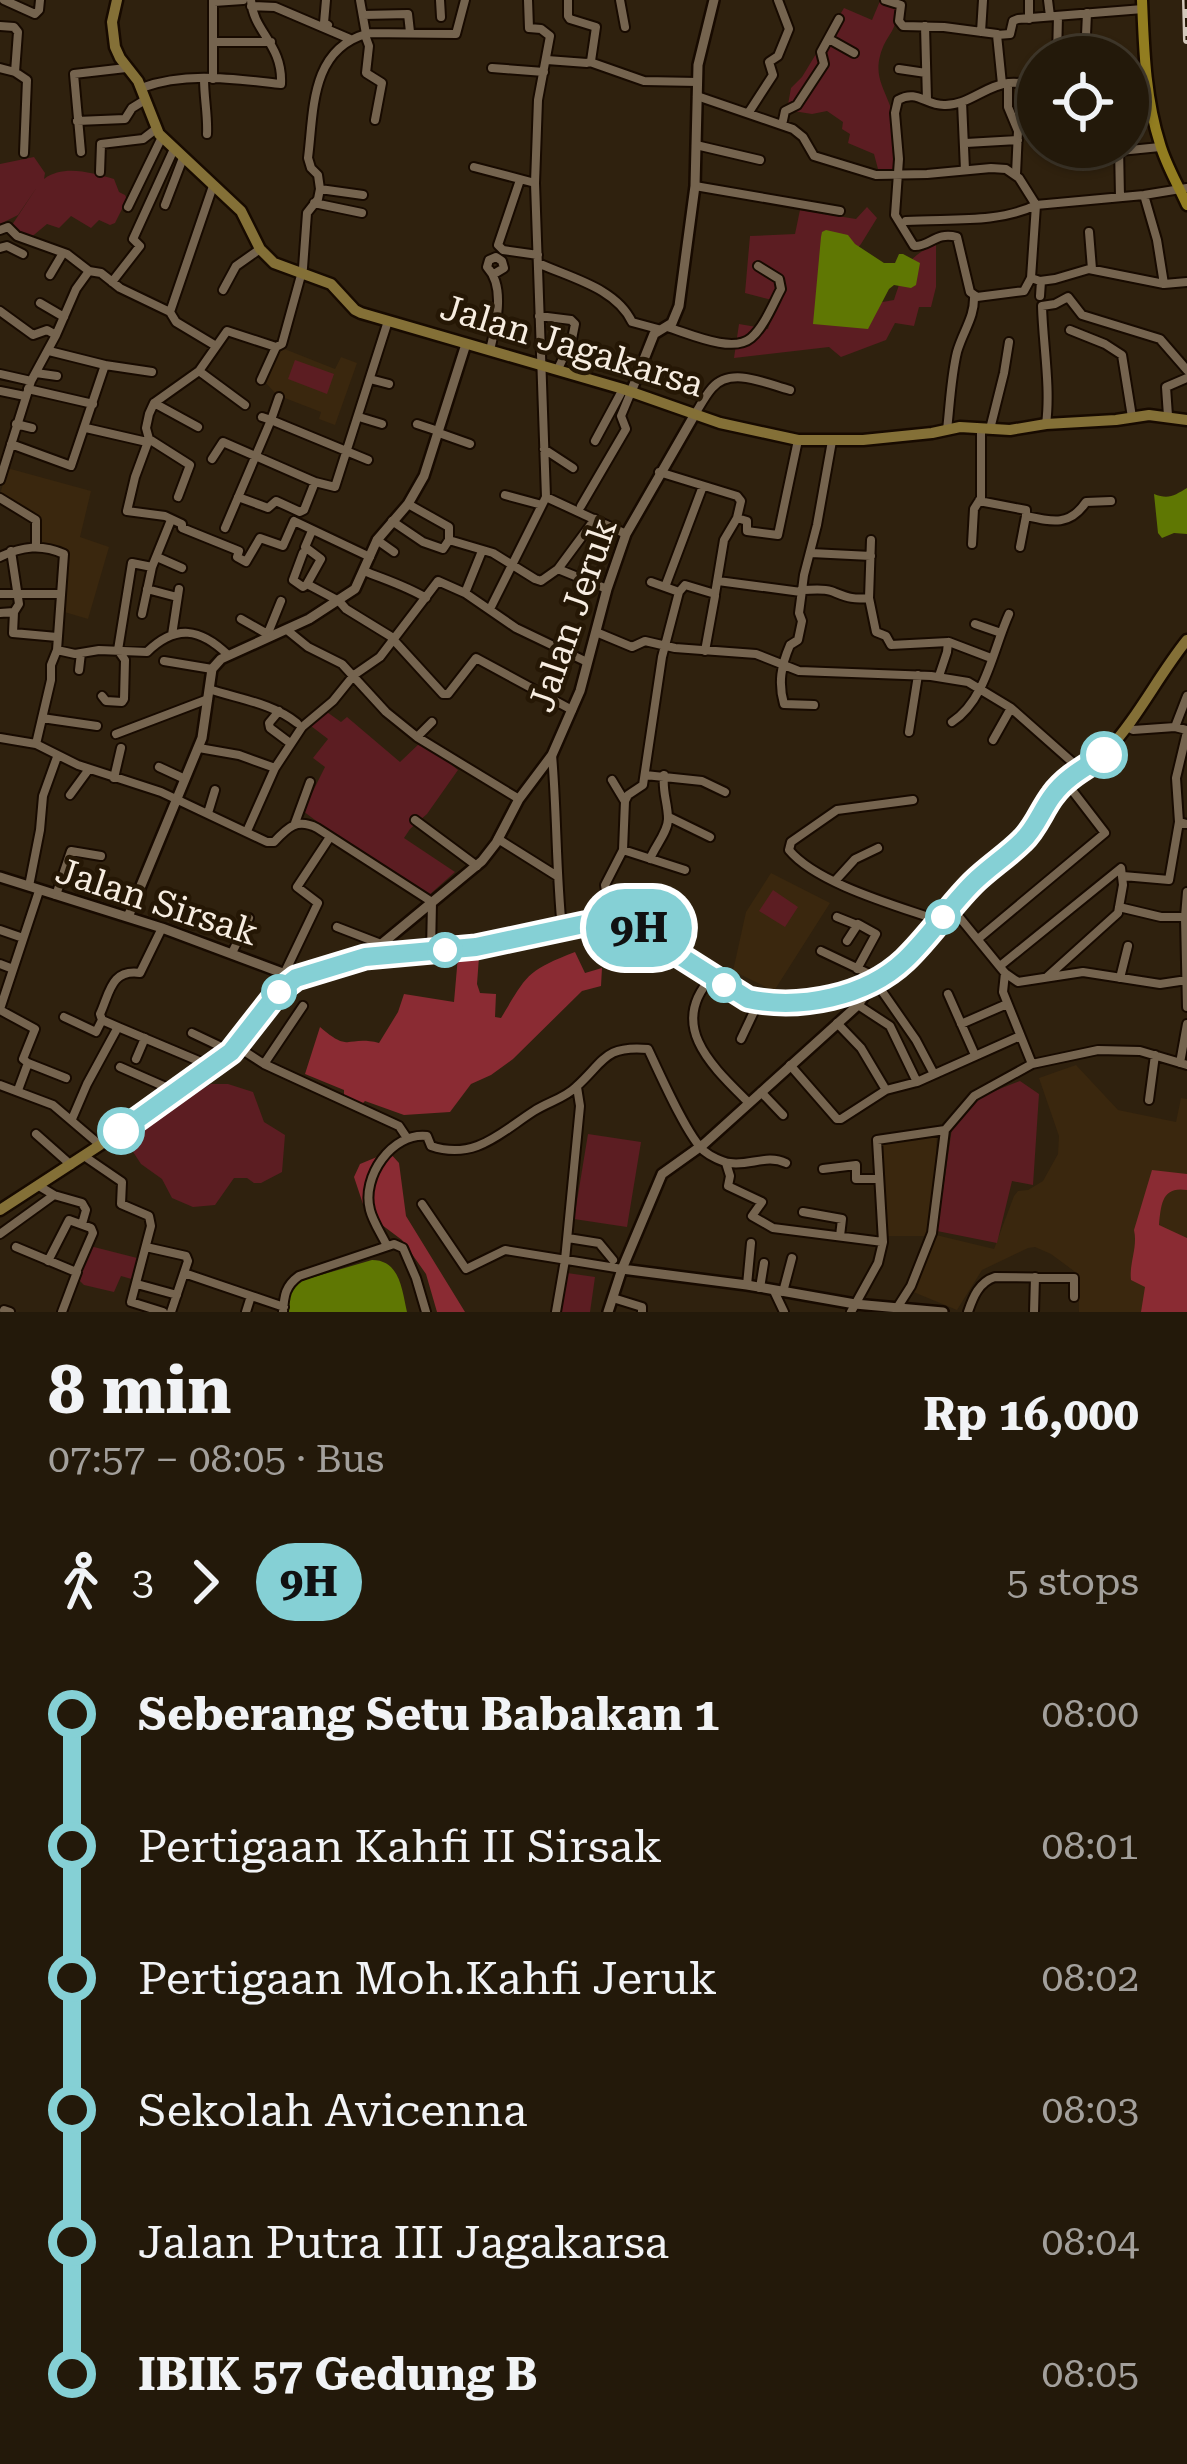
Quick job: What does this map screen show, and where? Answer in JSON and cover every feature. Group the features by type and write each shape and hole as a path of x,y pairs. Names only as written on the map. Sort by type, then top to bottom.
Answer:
{"main road":[{"name":"Jalan Jagakarsa","path":"117,0 113,38 159,133 241,211 260,249 280,267 337,288 355,310 744,429 798,440 832,442 960,427 1010,430 1132,417 1187,420"},
{"path":"1143,5 1151,109 1160,147 1187,206"},
{"path":"0,1210 47,1190 71,1165 89,1160 100,1145 213,1066 234,1049 290,976 365,957 476,947 611,920 633,924 748,999 809,1002 876,981 903,962 979,877 1022,842 1066,781 1103,756 1187,640"},
{"path":"846,993 856,1007"}],"street":[{"path":"4,0 35,14 40,0"},
{"path":"326,0 324,23 350,39"},
{"path":"360,0 369,46 365,73 382,83 375,120"},
{"path":"440,0 441,17"},
{"path":"370,557 294,521 283,546 260,538 246,562 237,557 239,551 165,516 127,511 154,403 199,371 231,330 281,344 302,274 308,213 320,189 308,158 316,85 329,62 350,39 365,34 458,32 465,0"},
{"path":"490,609 544,501 536,183 538,100 550,36 530,28 528,0"},
{"path":"568,0 570,19 596,27 590,62"},
{"path":"620,0 625,27"},
{"path":"595,441 651,339 676,316 679,306 694,186 700,52 714,0"},
{"path":"748,112 773,75 769,62 778,56 789,29 778,0"},
{"path":"885,0 904,2 900,25 997,35 1010,34 1015,20 1143,5"},
{"path":"981,32 983,0"},
{"path":"1029,0 1029,19"},
{"path":"1048,0 1055,36"},
{"path":"1083,0 1085,36"},
{"path":"206,134 208,113 203,104 214,42 213,1 274,7 350,39"},
{"path":"77,121 124,119 143,94 176,78 281,84 280,63 248,2"},
{"path":"363,15 408,14 410,32"},
{"path":"782,125 786,109 797,105 824,64 821,52 839,20"},
{"path":"0,26 18,32 15,72"},
{"path":"925,26 927,100"},
{"path":"997,35 1008,107 1017,127"},
{"path":"829,39 854,53"},
{"path":"214,42 271,42"},
{"path":"548,61 590,62 644,81 698,82"},
{"path":"0,68 27,80 24,153"},
{"path":"81,152 74,74 126,68"},
{"path":"492,68 544,72"},
{"path":"899,69 926,73"},
{"path":"957,237 938,236 922,246 914,245 896,215 898,100 912,95 945,105 1005,83 1017,84"},
{"path":"697,96 782,125 803,137 814,157 862,172 898,175 998,168 1016,174"},
{"path":"962,102 965,170"},
{"path":"100,172 101,144 159,133"},
{"path":"128,207 159,133"},
{"path":"966,143 1017,140"},
{"path":"696,146 760,160"},
{"path":"1149,148 1160,147"},
{"path":"165,205 178,154"},
{"path":"112,282 140,246 133,239 178,154"},
{"path":"1017,157 1016,174 1036,206 1029,266 1041,301 1049,398 1046,424"},
{"path":"474,167 536,183"},
{"path":"1119,168 1120,197"},
{"path":"520,180 498,245 612,296 632,322 722,344 742,343 752,338 781,289 779,279 758,266"},
{"path":"170,312 213,185"},
{"path":"694,186 840,212"},
{"path":"320,189 363,195"},
{"path":"906,221 975,218 1183,189"},
{"path":"1144,195 1164,284"},
{"path":"313,203 362,213"},
{"path":"960,219 957,237 974,296 1024,291 1036,279 1092,269 1164,284 1187,283"},
{"path":"0,230 8,227 16,236 101,273 170,312 176,322 216,346"},
{"path":"1089,232 1092,269"},
{"path":"0,248 7,245 23,254"},
{"path":"223,290 236,266 260,249"},
{"path":"50,275 63,253"},
{"path":"561,274 567,259"},
{"path":"0,480 6,449 30,385 89,271"},
{"path":"1106,272 1106,283"},
{"path":"490,350 499,316 494,274"},
{"path":"946,430 954,364 973,317 974,296"},
{"path":"1041,301 1055,304 1068,297 1079,314 1160,339 1187,374 1166,388 1168,416"},
{"path":"40,303 64,316"},
{"path":"0,311 33,334 46,330 56,335"},
{"path":"539,316 575,324 558,369"},
{"path":"212,459 223,442 335,487 388,320"},
{"path":"1070,330 1122,355 1132,417"},
{"path":"972,544 985,429 1009,342"},
{"path":"128,917 199,748 212,669 220,659 287,630 355,589 377,540 408,504 424,476 466,344"},
{"path":"261,380 275,346"},
{"path":"48,350 152,372"},
{"path":"6,449 70,466 106,365"},
{"path":"199,371 245,405"},
{"path":"0,374 93,404"},
{"path":"0,391 57,376"},
{"path":"370,379 389,384"},
{"name":"Jalan Jeruk","path":"365,957 477,866 552,754 572,710 626,534 714,385 751,379 790,390"},
{"path":"581,506 626,429 621,418 627,390"},
{"path":"225,528 266,418 279,397"},
{"path":"154,403 198,427"},
{"path":"359,416 382,424"},
{"path":"0,417 32,428"},
{"path":"266,418 368,460"},
{"path":"417,424 470,444"},
{"path":"86,428 148,441 190,465 178,497"},
{"path":"737,518 747,521 747,531 777,536 798,440"},
{"path":"814,705 784,704 779,693 782,664 802,621 801,591 832,442"},
{"path":"543,448 573,467"},
{"path":"627,798 643,785 664,646 679,592 685,585 715,594 724,540 737,518 740,498 659,472"},
{"path":"238,497 266,508 276,502 300,512 315,482"},
{"path":"665,587 704,486"},
{"path":"505,495 544,501 626,534"},
{"path":"0,499 36,520 36,546"},
{"path":"1026,516 1067,520 1086,502 1111,501"},
{"path":"979,502 1026,510 1020,547"},
{"path":"392,521 443,549 449,540 448,527 408,504"},
{"path":"449,540 514,564 541,581 558,569 595,519"},
{"path":"142,614 171,520"},
{"path":"307,584 321,559 305,548 311,533"},
{"path":"377,540 394,552"},
{"path":"871,540 869,598 875,632 886,636 891,645 948,642 992,658"},
{"path":"0,557 36,546 64,554 57,650 36,744"},
{"path":"465,593 482,550"},
{"path":"11,551 19,605 14,612 14,634 57,637"},
{"path":"303,553 293,580 339,601 395,640 443,694 448,694 476,658 572,710"},
{"path":"811,554 871,556"},
{"path":"102,696 110,702 124,699 125,660 118,650 132,563 182,568"},
{"path":"558,569 608,589"},
{"path":"364,571 426,598"},
{"path":"247,832 275,768 302,727 354,675 380,657 441,581 516,628 586,662"},
{"path":"718,581 869,598"},
{"path":"651,582 679,592"},
{"path":"147,589 178,593 172,635"},
{"path":"0,594 60,594"},
{"path":"705,651 715,596"},
{"path":"270,635 281,601"},
{"path":"0,613 14,612"},
{"path":"952,722 960,718 980,688 1009,614"},
{"path":"241,619 270,635"},
{"path":"975,624 1000,633"},
{"path":"287,630 342,664 416,737 519,799"},
{"path":"596,632 632,647 645,641 756,654 799,671 938,676 968,682 1010,708 1080,770"},
{"path":"57,650 64,654 147,652 161,639 195,634 229,656"},
{"path":"938,676 948,642"},
{"path":"79,670 82,653"},
{"path":"164,661 212,669"},
{"path":"909,732 918,675"},
{"path":"116,734 208,693 268,705 297,723"},
{"path":"1174,727 1187,696"},
{"path":"993,740 1010,708"},
{"path":"279,711 270,728 290,744"},
{"path":"42,718 97,726"},
{"path":"416,737 432,722"},
{"path":"1002,970 1121,872 1168,880 1183,823 1176,778 1187,731 1126,727"},
{"path":"1,737 36,744 57,757 177,799 272,842 296,823 310,782"},
{"path":"114,778 121,748"},
{"path":"199,748 238,754 275,768"},
{"path":"552,754 562,929"},
{"path":"57,757 43,796 34,889 23,938 0,1008 35,1029 23,1059 66,1078"},
{"path":"159,767 185,779"},
{"path":"70,794 89,769"},
{"path":"645,775 702,782 725,792"},
{"path":"650,859 668,817 663,803 664,775"},
{"path":"611,920 605,885 623,850 627,798 612,780"},
{"path":"978,939 1105,832 1066,781"},
{"path":"208,813 215,790"},
{"path":"913,800 837,810 790,842 788,850 836,881 940,921"},
{"path":"668,817 710,837"},
{"path":"415,820 477,866"},
{"path":"296,823 310,825 432,902 431,951"},
{"path":"290,976 318,903 297,886 330,838"},
{"path":"498,839 556,876"},
{"path":"836,881 855,859 878,848"},
{"path":"623,850 686,870"},
{"path":"55,896 71,851 101,856"},
{"path":"1047,976 1118,913 1121,872"},
{"name":"Jalan Sirsak","path":"0,878 162,928 290,976"},
{"path":"1187,892 1187,1007"},
{"path":"1119,907 1184,917"},
{"path":"951,908 1002,970 1018,982 1083,972 1160,984 1186,980"},
{"path":"837,916 876,934 857,969"},
{"path":"232,953 249,918"},
{"path":"847,941 856,925"},
{"path":"337,927 381,944"},
{"path":"64,1017 96,1032 116,976 140,973 162,928"},
{"path":"0,930 23,938"},
{"path":"1120,978 1128,946"},
{"path":"821,951 876,981 934,1074"},
{"path":"0,964 13,968"},
{"path":"1002,970 1007,1004 1031,1061"},
{"path":"712,977 697,996 692,1027 706,1060 748,1103"},
{"path":"608,1312 657,1181 856,1007 876,981"},
{"path":"948,994 975,1055"},
{"path":"740,1039 759,1001"},
{"path":"961,1024 1007,1004"},
{"path":"264,1064 303,1006"},
{"path":"856,1007 890,1026 917,1082"},
{"path":"102,1020 213,1066"},
{"path":"836,1022 860,1048 886,1090"},
{"path":"893,1309 911,1286 932,1233 945,1130 974,1096 1031,1061 1098,1050 1183,1057 1187,1024"},
{"path":"72,1119 118,1027"},
{"path":"192,1033 404,1133 425,1135 429,1145 440,1150 482,1146 577,1087 610,1053 644,1047 706,1142 726,1163 728,1186 762,1202 752,1216 773,1228 883,1242"},
{"path":"790,1065 841,1119 886,1090 917,1082 1020,1036"},
{"path":"136,1059 146,1039"},
{"path":"1149,1100 1155,1055"},
{"path":"18,1090 28,1063"},
{"path":"120,1067 177,1092"},
{"path":"0,1085 53,1105 100,1145"},
{"path":"556,1312 568,1238 580,1106 577,1087"},
{"path":"761,1092 783,1115"},
{"path":"853,1308 878,1263 883,1242 877,1140 945,1130"},
{"path":"388,1246 370,1210 370,1180 404,1133"},
{"path":"36,1134 71,1165"},
{"path":"726,1163 767,1159 786,1163"},
{"path":"89,1160 122,1182 121,1204 149,1216 151,1226 131,1304 167,1312 187,1256 145,1251"},
{"path":"823,1169 856,1166 856,1179 879,1179"},
{"path":"0,1234 47,1190 82,1203 86,1210 82,1224"},
{"path":"422,1204 466,1269 505,1250 747,1285 853,1308 943,1312"},
{"path":"803,1212 842,1219 840,1236"},
{"path":"48,1262 69,1220 91,1228 62,1312"},
{"path":"568,1238 598,1243 613,1260"},
{"path":"747,1285 752,1243"},
{"path":"184,1274 284,1309 284,1294 299,1276 395,1244 403,1248 426,1312"},
{"path":"16,1247 77,1272"},
{"path":"784,1312 778,1292 792,1258"},
{"path":"760,1288 764,1263"},
{"path":"968,1312 974,1294 995,1277 1074,1278 1074,1297"},
{"path":"1034,1312 1035,1277"},
{"path":"137,1284 177,1294"},
{"path":"246,1312 251,1296"},
{"path":"613,1298 642,1307 641,1312"}],"shaded area":[{"path":"880,1 896,1 896,20 878,69 894,119 896,171 878,169 874,154 848,143 850,134 842,129 843,122 827,111 787,110 791,88 844,8 872,20"},
{"path":"34,157 44,179 69,171 114,179 127,199 115,223 99,220 91,228 71,216 59,228 47,224 29,239 12,225 37,187 18,215 0,224 0,164"},
{"path":"867,207 877,218 847,260 877,303 894,300 908,265 936,244 931,307 919,307 914,326 895,323 886,340 841,357 829,347 734,358 739,324 768,329 776,301 745,293 750,236 795,234 800,210 856,219"},
{"path":"826,230 848,235 884,263 895,263 903,254 920,263 916,285 889,289 868,329 813,324 821,237"},
{"path":"277,346 335,369 341,357 357,363 335,425 319,419 321,412 277,395 265,382 269,372 265,369"},
{"path":"295,360 334,374 327,394 288,379"},
{"path":"7,468 91,491 80,537 109,547 88,619 61,611 67,553 38,545 40,522 0,495"},
{"path":"1187,488 1187,534 1162,538 1154,494 1168,497"},
{"path":"324,710 341,722 347,717 400,762 422,741 458,770 404,838 455,872 428,896 303,811 325,767 313,758 328,739 311,726"},
{"path":"771,873 830,903 774,991 733,971 746,912"},
{"path":"773,890 798,907 785,927 759,911"},
{"path":"575,952 585,973 602,968 601,986 582,991 513,1059 471,1084 450,1112 404,1115 365,1101 360,1106 344,1098 344,1090 305,1074 320,1027 344,1042 379,1043 404,994 454,1002 458,956 479,957 480,993 496,994 495,1017 501,1018 529,976"},
{"path":"1076,1065 1118,1110 1176,1122 1181,1098 1187,1099 1187,1312 1079,1312 1078,1274 1035,1247 982,1270 957,1310 911,1291 928,1236 883,1236 883,1133 937,1133 932,1234 994,1249 1014,1196 1043,1181 1058,1154 1059,1136 1039,1078"},
{"path":"1020,1081 1039,1094 1033,1185 1012,1181 997,1243 937,1231 952,1128 973,1104"},
{"path":"211,1084 253,1092 264,1122 285,1135 282,1172 261,1183 234,1178 215,1205 193,1207 172,1198 162,1179 141,1164 126,1141"},
{"path":"588,1134 641,1142 627,1227 574,1219"},
{"path":"389,1152 399,1163 406,1216 465,1312 437,1312 426,1274 402,1240 366,1213 354,1177 360,1164"},
{"path":"1152,1170 1187,1174 1187,1190 1172,1191 1164,1198 1159,1225 1187,1238 1187,1312 1141,1312 1145,1287 1131,1280 1134,1230"},
{"path":"90,1246 141,1259 135,1280 121,1276 114,1292 84,1285 78,1279"},
{"path":"372,1260 394,1271 407,1312 287,1312 284,1300 296,1284"},
{"path":"567,1273 595,1277 590,1312 561,1312"}],"railway":[{"path":"1186,0 1187,40"}],"bus line":[{"name":"9H","path":"121,1131 231,1052 278,992 296,978 365,957 476,947 584,924 625,921 748,999 809,1002 848,992 880,979 903,962 970,885 1022,842 1054,793 1104,755"}]}
